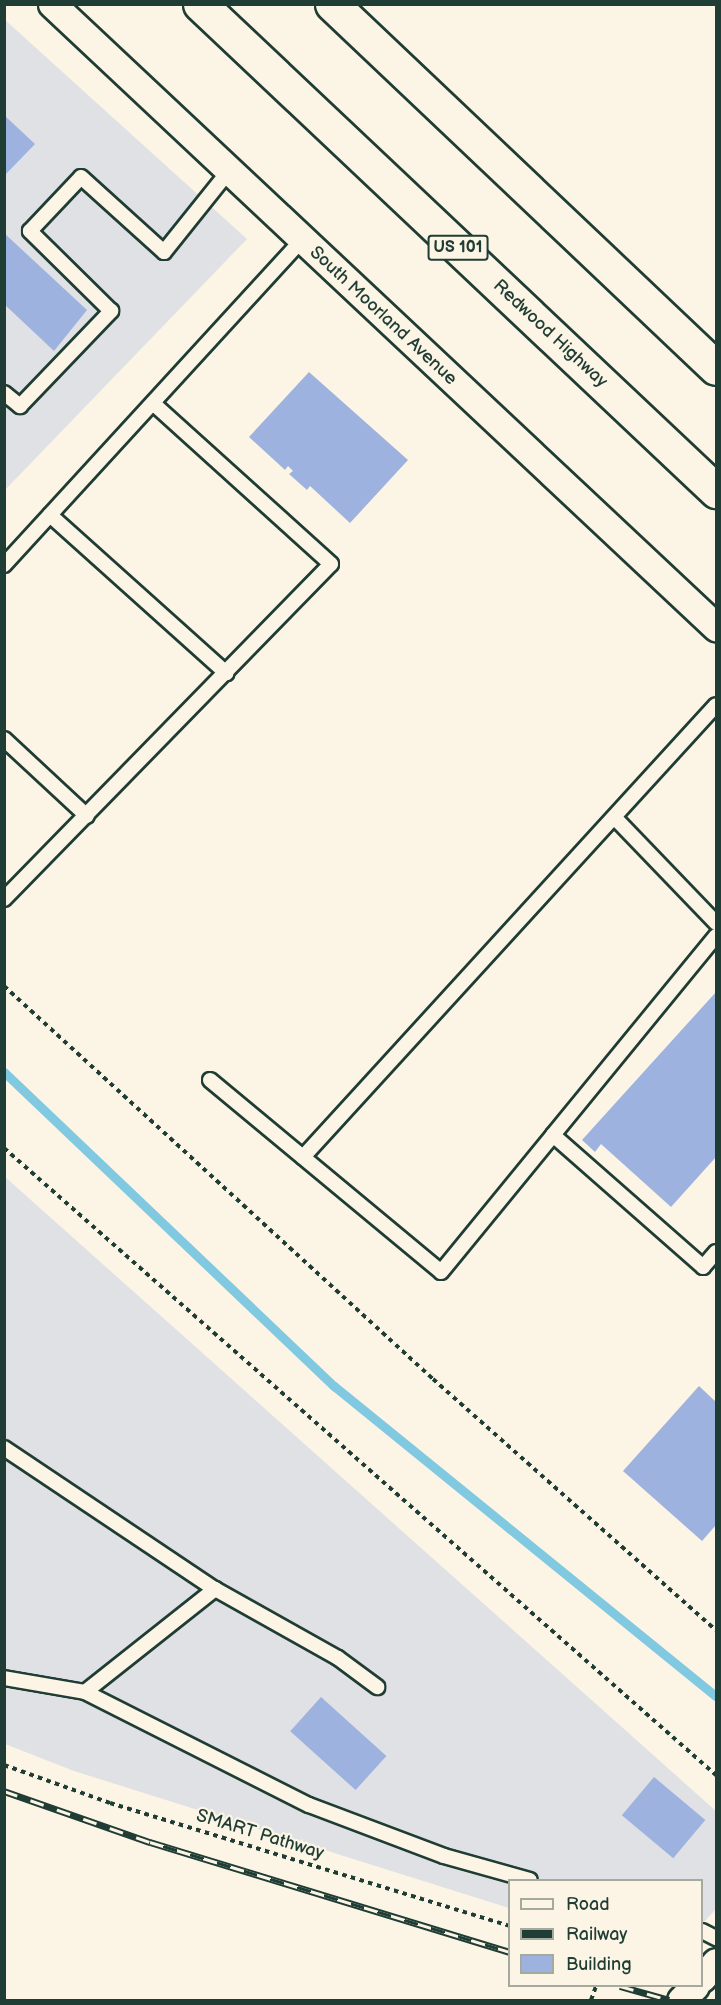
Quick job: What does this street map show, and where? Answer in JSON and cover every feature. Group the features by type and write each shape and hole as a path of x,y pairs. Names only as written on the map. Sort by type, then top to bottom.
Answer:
{"highway":[{"name":"Redwood Highway","path":"200,4 717,491"},
{"path":"332,4 717,368"}],"street":[{"name":"South Moorland Avenue","path":"52,4 228,172 717,627"},
{"path":"703,1977 717,1962"},
{"path":"681,2001 694,1987"}],"lane":[{"path":"4,393 20,406 111,311 30,231 81,177 164,252 228,172"},
{"path":"4,565 302,240"},
{"path":"4,899 331,564 153,403"},
{"path":"50,515 226,673"},
{"path":"303,1157 717,705"},
{"path":"4,739 87,816"},
{"path":"615,818 717,923"},
{"path":"210,1080 441,1272 717,936"},
{"path":"552,1135 703,1267 717,1252"},
{"path":"4,1448 215,1589 338,1658 377,1687"},
{"path":"85,1692 215,1589"},
{"path":"4,1678 85,1692 309,1805 444,1856 523,1879"},
{"path":"703,1931 717,1938"}],"path":[{"path":"4,986 460,1403 717,1630"},
{"path":"4,1148 717,1775"},
{"name":"SMART Pathway","path":"4,1765 110,1803 508,1925"}],"shaded area":[{"path":"4,19 247,239 5,490 4,490"},
{"path":"4,1176 716,1811 716,1909 703,1923 703,1879 508,1879 508,1908 74,1771 5,1744"}],"building":[{"path":"4,115 35,144 4,176"},
{"path":"4,233 87,310 54,351 4,304"},
{"path":"309,372 408,460 350,523 310,486 307,490 289,474 293,471 288,466 285,470 249,437"},
{"path":"716,992 716,1157 671,1207 601,1144 595,1152 582,1140"},
{"path":"699,1386 716,1402 716,1525 702,1541 623,1471"},
{"path":"321,1697 386,1756 356,1790 290,1731"},
{"path":"654,1777 705,1820 673,1858 622,1815"}],"waterway":[{"path":"4,1072 334,1386 716,1696"}],"railway":[{"path":"4,1791 150,1842 508,1951"},
{"path":"624,1987 669,2000"}]}
